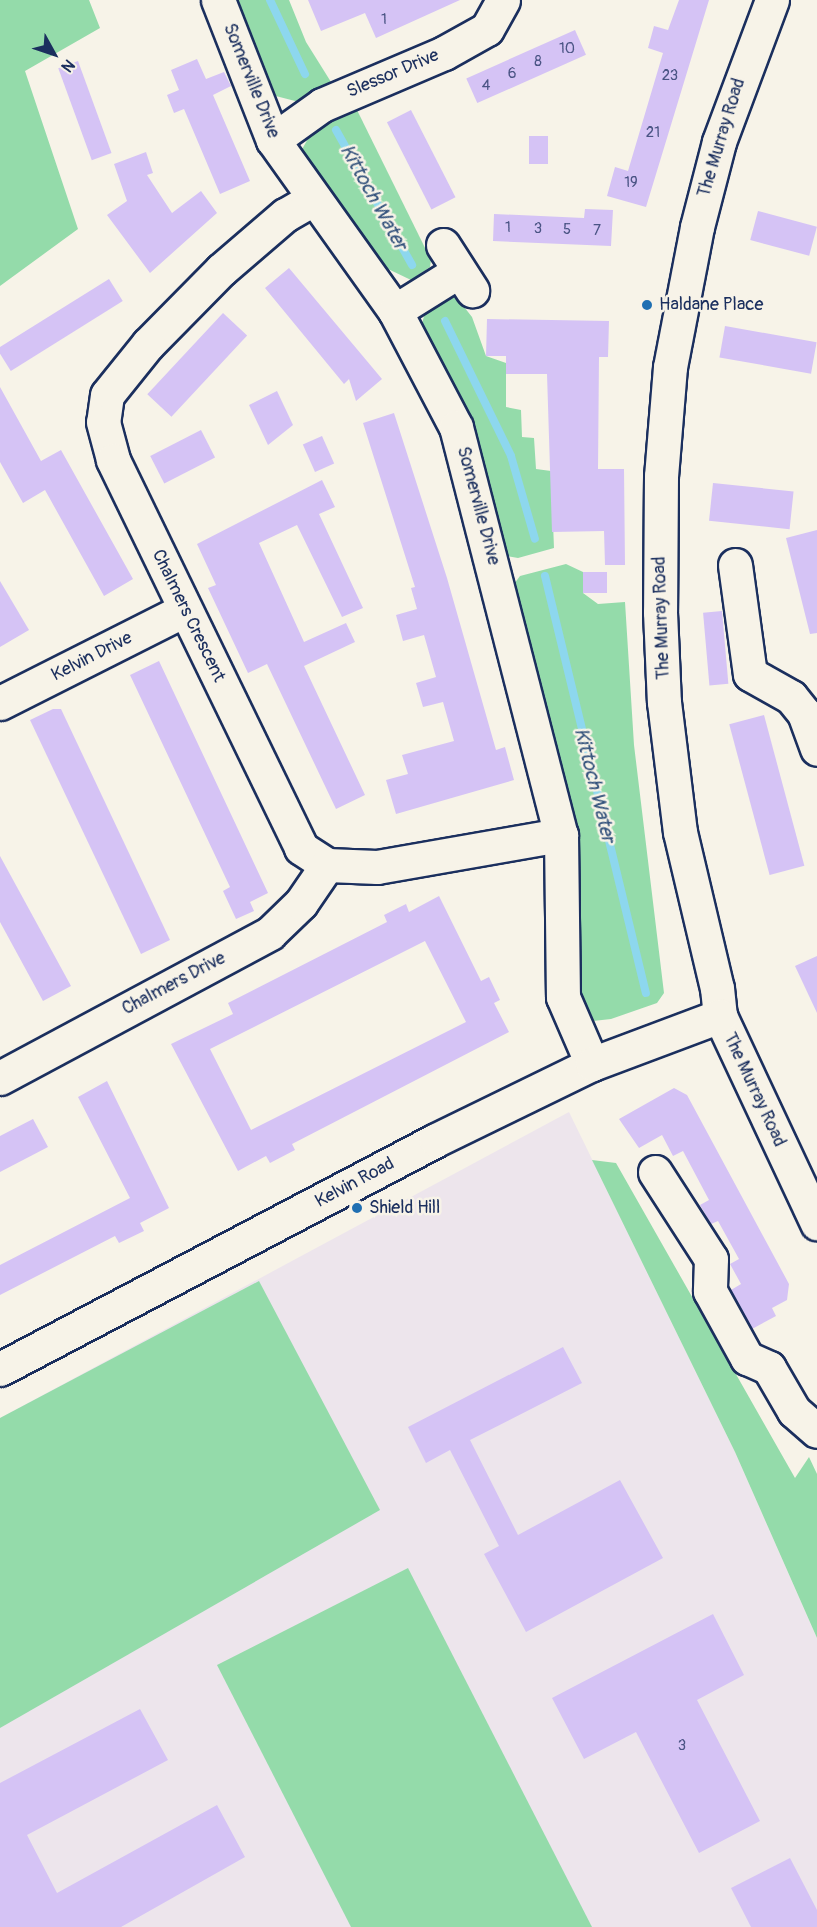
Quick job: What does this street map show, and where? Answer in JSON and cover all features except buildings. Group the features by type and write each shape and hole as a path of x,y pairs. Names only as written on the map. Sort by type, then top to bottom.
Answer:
{"street":[{"name":"Somerville Drive","path":"218,0 273,140 395,311 456,427 561,835 563,998 592,1064"},
{"name":"Slessor Drive","path":"273,140 322,105 444,53 487,29 503,0"},
{"name":"The Murray Road","path":"772,0 719,142 697,227 669,367 661,476 660,612 664,702 680,832 717,988 720,1016 817,1223"},
{"name":"Chalmers Crescent","path":"313,199 285,215 221,270 148,344 107,395 103,422 113,459 301,848 327,865"},
{"path":"395,311 458,268"},
{"path":"735,565 750,674 791,697 804,713 817,749"},
{"name":"Kelvin Drive","path":"0,704 184,610"},
{"path":"327,865 377,867 561,835"},
{"name":"Chalmers Drive","path":"0,1078 270,933 301,903 327,865"},
{"name":"Kelvin Road","path":"0,1369 436,1140 592,1064 720,1016"},
{"path":"655,1172 711,1259 710,1291 747,1358 769,1368 794,1411 817,1431"}],"shaded area":[{"path":"569,1112 735,1452 817,1638 817,1927 0,1927 0,1418"}],"green space":[{"path":"0,0 89,0 100,28 25,71 78,229 0,286"},
{"path":"232,0 289,0 306,42 331,82 299,102 268,94"},
{"path":"356,108 431,260 430,267 411,280 386,268 300,153 310,135"},
{"path":"446,296 457,298 472,317 486,356 506,363 506,407 521,410 522,437 534,438 536,469 551,471 554,548 518,558 500,555 464,417 422,324 427,304"},
{"path":"566,564 583,572 583,593 598,604 625,602 634,745 664,993 657,1003 611,1019 584,1022 532,674 514,584 520,576"},
{"path":"592,1160 616,1163 795,1478 809,1457 817,1474 817,1638 735,1452"},
{"path":"259,1281 380,1510 0,1728 0,1418"},
{"path":"408,1568 592,1927 351,1927 217,1665"}],"waterway":[{"name":"Kittoch Water","path":"270,0 305,74"},
{"name":"Kittoch Water","path":"336,130 412,265"},
{"name":"Kittoch Water","path":"445,321 511,456 535,539"},
{"name":"Kittoch Water","path":"545,576 646,993"}],"place":[{"name":"Haldane Place","path":"647,305"},
{"name":"Shield Hill","path":"357,1208"}]}
